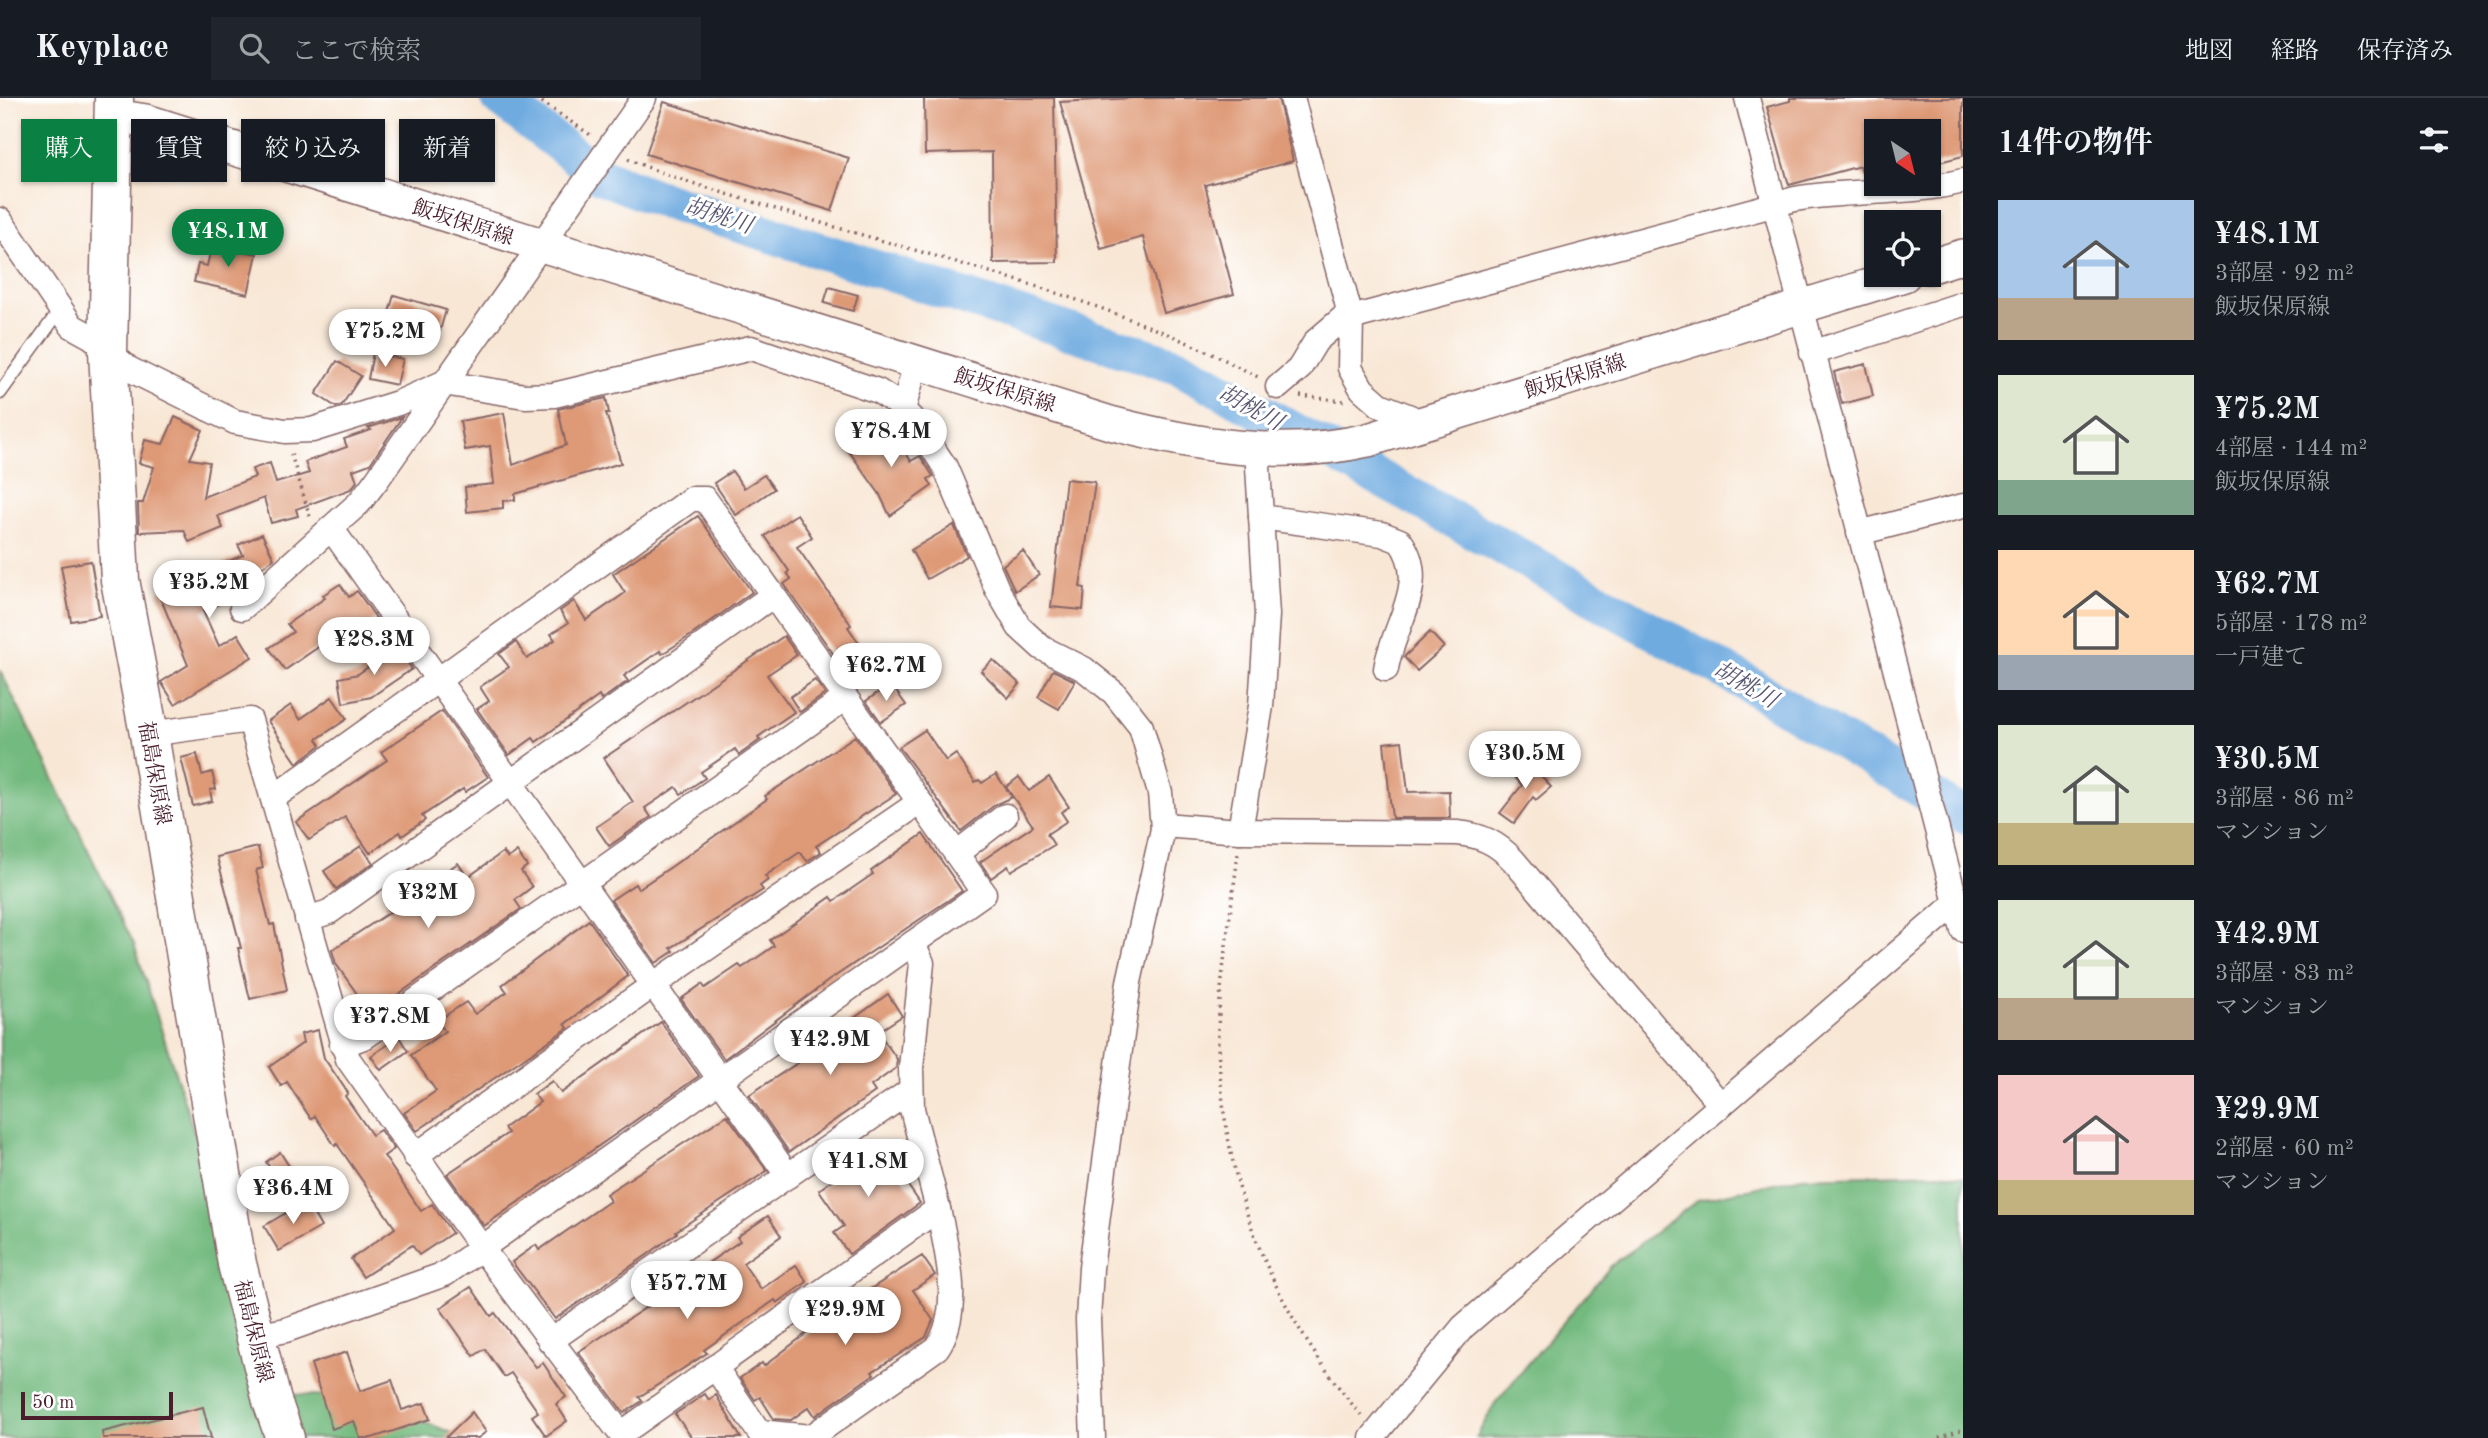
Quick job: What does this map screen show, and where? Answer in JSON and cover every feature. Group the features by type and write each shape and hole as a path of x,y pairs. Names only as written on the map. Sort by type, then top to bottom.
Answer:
{"main road":[{"name":"飯坂保原線","path":"114,107 146,121 540,247 1122,426 1176,440 1260,450 1331,447 1356,443 1865,287"},
{"name":"福島保原線","path":"114,107 108,351 120,580 149,734 237,1264 272,1401 285,1438"},
{"path":"1941,263 1963,256"}],"street":[{"path":"242,608 359,503 644,98"},
{"path":"1292,98 1351,318 1350,368 1362,389 1380,405 1410,417 1414,426"},
{"path":"1747,98 1963,930"},
{"path":"1278,387 1299,369 1316,341 1344,317 1351,318 1774,205 1833,193 1919,190 1963,181"},
{"path":"0,220 72,326 92,337 129,369 235,422 285,431 312,430 338,424 443,383 540,396 751,348 878,391 916,423 945,467 997,589 1020,627 1042,648 1084,669 1114,693 1141,727 1157,782 1163,825 1129,982 1091,1268 1088,1320 1093,1438"},
{"path":"1812,354 1963,304"},
{"path":"903,410 916,363"},
{"path":"1240,831 1261,706 1267,615 1260,450"},
{"path":"255,1336 286,1330 445,1274 483,1250 984,893 705,499 691,499 273,798"},
{"path":"1859,533 1963,506"},
{"path":"1261,517 1382,534 1401,541 1412,564 1412,591 1392,642 1387,669"},
{"path":"324,535 438,680 788,1176"},
{"path":"307,919 328,912 772,596"},
{"path":"342,1045 366,1037 844,698"},
{"path":"149,734 250,720 348,1059 483,1250 621,1434 938,1209"},
{"path":"415,1156 653,985 920,802"},
{"path":"957,853 1005,816"},
{"path":"1163,825 1240,831 1457,833 1475,835 1493,843 1513,860 1721,1104"},
{"path":"1374,1435 1463,1326 1956,903"},
{"path":"715,1367 759,1432 811,1437 937,1348 946,1336 949,1272 938,1209 912,1109 911,1090 922,972 922,963 913,943"},
{"path":"550,1341 911,1090"}],"lane":[{"path":"0,393 60,310"}],"path":[{"path":"536,98 623,157 663,173 1142,321 1303,397 1380,405"},
{"path":"285,431 324,535"},
{"path":"1240,831 1218,1031 1226,1137 1244,1211 1271,1276 1318,1358 1374,1435"},
{"path":"1939,1438 1963,1429"}],"green space":[{"path":"0,670 134,944 278,1394 363,1397 464,1438 0,1438"},
{"path":"1940,1173 1963,1177 1963,1438 1476,1438 1495,1403 1611,1266 1698,1200 1802,1177"}],"building":[{"path":"924,98 1054,98 1057,262 993,263 992,152 925,154"},
{"path":"1134,98 1278,98 1293,161 1205,185 1234,294 1164,313 1143,237 1101,249 1060,102"},
{"path":"1790,98 1963,98 1963,156 1941,162 1941,119 1864,119 1864,177 1860,166 1789,185 1767,107 1790,101"},
{"path":"664,102 849,158 832,211 646,154"},
{"path":"212,244 257,254 248,294 194,282 198,264 207,266"},
{"path":"829,287 858,295 853,311 824,303"},
{"path":"394,295 446,310 439,334 387,319"},
{"path":"373,353 403,359 397,385 368,379"},
{"path":"337,361 361,376 342,405 336,407 316,394"},
{"path":"1866,364 1873,396 1842,404 1834,372"},
{"path":"606,398 609,413 606,413 621,463 515,494 515,500 503,501 503,508 467,512 465,487 494,484 490,446 465,450 460,421 504,413 513,465 566,445 558,409"},
{"path":"175,417 203,430 190,459 209,462 203,497 255,477 252,469 270,463 276,483 309,473 305,462 347,447 344,439 402,417 370,464 353,470 357,481 351,489 296,509 298,516 271,523 264,498 218,516 223,528 189,542 184,530 139,532 138,503 143,503 154,467 139,463 145,440 163,444"},
{"path":"886,424 911,461 920,456 933,476 928,479 932,486 890,516 879,493 848,450"},
{"path":"732,471 744,488 764,475 774,489 736,515 714,483"},
{"path":"1066,479 1095,482 1080,587 1085,588 1083,610 1051,607"},
{"path":"797,514 812,537 797,547 851,625 848,627 871,661 849,676 784,584 791,579 787,573 789,571 765,536"},
{"path":"698,516 752,592 693,634 662,654 660,651 624,676 628,681 601,700 599,696 536,742 533,738 509,755 477,709 489,701 480,687 509,667 499,654 516,642 527,659 555,640 551,634 568,623 560,611 574,601 586,620 625,593 613,574"},
{"path":"954,525 967,556 927,579 911,550"},
{"path":"262,534 274,559 247,577 249,581 232,590 234,595 231,598 203,611 219,646 238,634 252,657 175,704 161,682 188,665 158,592 243,555 238,545"},
{"path":"1023,551 1039,575 1015,591 1003,565"},
{"path":"91,561 100,616 71,621 61,566"},
{"path":"340,584 349,597 357,591 376,618 351,635 346,628 285,670 269,648 293,632 287,624 325,598 323,595"},
{"path":"1430,632 1444,647 1417,671 1404,657"},
{"path":"784,636 797,655 767,675 794,712 758,737 760,740 739,755 735,749 701,772 705,778 681,794 676,787 645,808 651,817 609,846 596,827 633,802 604,758"},
{"path":"397,647 412,669 371,697 343,703 339,678 358,674"},
{"path":"993,660 1020,684 1008,698 981,671"},
{"path":"1053,670 1075,681 1059,709 1038,697"},
{"path":"815,680 825,694 800,712 790,697"},
{"path":"891,684 906,705 881,722 866,701"},
{"path":"332,697 347,719 317,739 321,745 297,763 268,721 291,705 300,719"},
{"path":"442,711 488,777 465,792 463,789 422,816 425,820 402,836 400,832 370,853 345,817 309,840 296,822 387,760 381,752"},
{"path":"925,730 946,761 956,754 975,782 979,780 982,783 996,774 1012,797 996,804 961,831 899,747"},
{"path":"855,736 896,794 816,846 821,852 807,861 800,852 765,876 768,880 760,886 763,890 671,948 674,951 656,963 611,900 635,884 638,889 671,867 767,799 765,796"},
{"path":"1402,741 1408,792 1449,791 1450,818 1392,818 1384,743"},
{"path":"197,754 202,775 212,772 216,789 210,790 212,801 193,806 181,758"},
{"path":"1528,761 1551,787 1536,800 1533,797 1514,823 1500,813 1522,785 1512,774"},
{"path":"1019,777 1029,791 1049,777 1069,807 1061,812 1067,821 1047,834 1054,845 1011,871 1008,866 991,878 980,862 1033,826 1006,787"},
{"path":"923,834 962,891 828,981 724,1059 681,999 702,984 705,988 739,965 742,968 774,946 770,940 831,897 834,901 873,874 871,871"},
{"path":"361,846 373,863 336,889 324,871"},
{"path":"258,847 263,868 256,870 270,925 274,924 287,990 250,999 238,948 241,948 217,857"},
{"path":"503,852 508,858 517,852 527,866 521,871 532,887 515,900 521,909 354,1025 348,1006 360,998 336,964 332,950 390,912 385,904 408,888 412,894 458,863 468,877"},
{"path":"589,920 628,976 565,1024 568,1028 417,1131 404,1113 436,1091 411,1055 445,1031 437,1021 466,1002 475,1014 507,992 502,985"},
{"path":"888,994 902,1016 878,1032 897,1059 896,1068 871,1086 875,1092 789,1152 749,1095 811,1054 808,1051"},
{"path":"661,1022 699,1076 484,1226 447,1174 508,1133 504,1128 540,1102 534,1094 552,1081 561,1093"},
{"path":"318,1030 324,1058 348,1093 345,1096 372,1135 380,1130 394,1149 384,1156 421,1211 432,1204 452,1233 419,1255 412,1245 363,1277 351,1259 395,1228 337,1144 335,1146 315,1116 311,1119 287,1082 281,1086 269,1067 303,1043 301,1034"},
{"path":"399,1037 408,1051 381,1070 371,1056"},
{"path":"727,1115 767,1171 676,1231 677,1233 647,1255 555,1319 512,1262 536,1245 539,1250 610,1201 606,1194"},
{"path":"880,1145 920,1203 849,1254 834,1233 844,1226 819,1190"},
{"path":"280,1152 294,1174 280,1183 266,1162"},
{"path":"306,1201 321,1227 279,1251 264,1226"},
{"path":"768,1216 781,1236 743,1263 761,1289 796,1265 807,1282 777,1303 775,1300 704,1350 707,1353 639,1397 642,1401 624,1413 578,1352 700,1272 698,1270 740,1241 737,1237"},
{"path":"922,1256 935,1275 913,1290 933,1320 926,1337 872,1372 874,1374 815,1416 809,1407 791,1420 774,1419 760,1397 755,1400 740,1378 762,1363 764,1366 830,1315"},
{"path":"471,1287 491,1316 495,1313 536,1367 543,1363 566,1397 556,1404 567,1421 546,1436 532,1416 538,1412 511,1373 504,1377 485,1349 474,1356 440,1308"},
{"path":"347,1352 360,1391 392,1380 402,1410 424,1403 430,1419 372,1438 360,1438 354,1421 332,1429 311,1364"},
{"path":"705,1394 709,1400 716,1395 741,1438 692,1438 675,1414"},
{"path":"203,1407 211,1438 103,1438 102,1432"},
{"path":"472,1412 486,1432 478,1438 445,1438"}],"waterway":[{"name":"胡桃川","path":"499,98 601,176 652,196 1180,367 1750,685 1963,815"}]}
